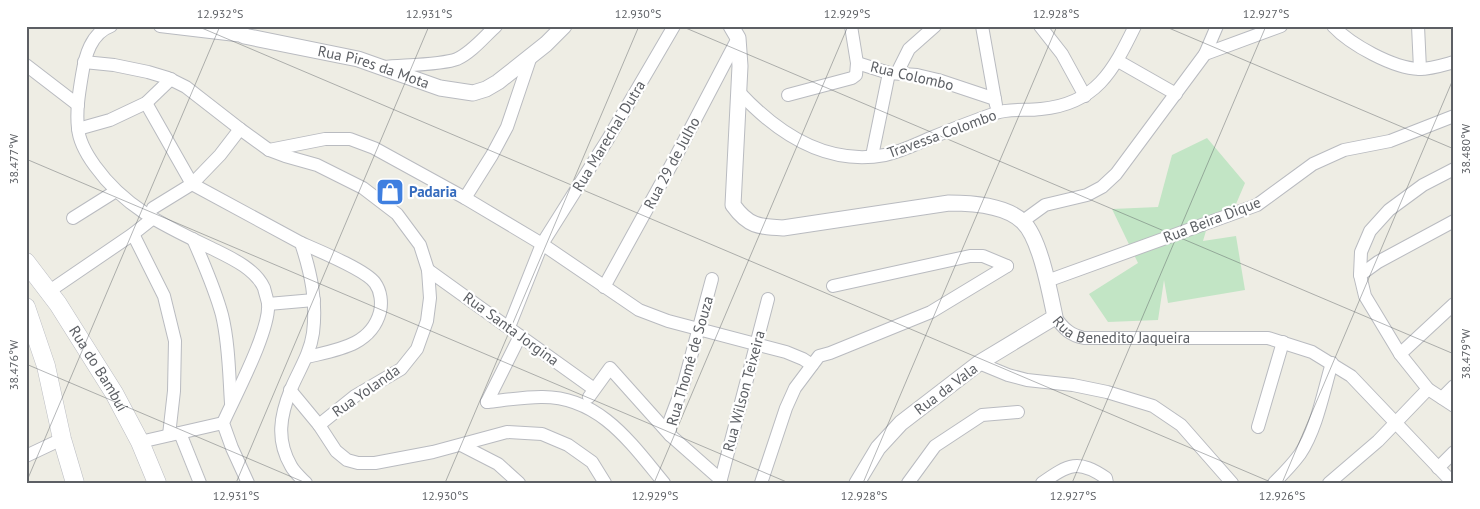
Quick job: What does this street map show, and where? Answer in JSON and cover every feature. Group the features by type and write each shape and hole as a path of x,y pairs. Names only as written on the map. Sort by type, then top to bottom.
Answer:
{"main road":[{"name":"Rua do Bambuí","path":"26,262 38,285 58,304 114,393 140,442 156,483"},
{"path":"26,307 46,366 62,439 75,483"}],"street":[{"path":"111,26 103,29 94,37 84,62 78,105 78,129 86,152 103,178 116,192 193,239 233,260 255,276 264,288 268,304 266,322 252,359 223,423 248,483"},
{"name":"Rua Pires da Mota","path":"160,26 241,31 358,59 440,88 473,93 486,89 498,82 546,44 564,26"},
{"path":"384,67 446,62 457,59 468,52 496,26"},
{"name":"Rua Marechal Dutra","path":"509,327 542,244 608,139 674,26"},
{"path":"788,95 852,78 857,69 851,26"},
{"path":"872,156 893,73 909,49 935,26"},
{"path":"982,26 997,106"},
{"path":"1040,26 1062,54 1085,96"},
{"name":"Travessa Colombo","path":"739,92 784,132 812,147 832,154 852,157 886,155 997,106 1042,109 1063,106 1085,96 1099,84 1118,61 1135,26"},
{"path":"734,32 739,92 733,205 749,223 762,227 783,228 949,203 972,203 992,208 1009,213 1023,222 1045,205 1087,195 1102,187 1116,174 1205,54 1217,26"},
{"path":"1205,54 1281,26"},
{"path":"1333,26 1338,32 1366,50 1390,62 1408,68 1420,69 1454,62"},
{"path":"1418,26 1420,69"},
{"name":"Rua 29 de Julho","path":"604,287 674,160 734,32"},
{"path":"465,198 507,127 531,56"},
{"path":"1118,61 1176,94"},
{"name":"Rua Yolanda","path":"84,62 123,66 171,79 186,86 269,150 317,164 363,188 397,214 420,245 428,270 430,298 427,321 417,349 401,369 356,396 319,425"},
{"path":"26,65 78,105"},
{"name":"Rua Colombo","path":"857,69 917,75 938,80 997,106"},
{"path":"78,129 110,120 146,103 171,79"},
{"path":"146,103 192,184 301,243 356,269 375,282 382,302 377,322 363,339 342,349 307,357"},
{"name":"Rua Beira Dique","path":"1047,281 1257,205 1313,164 1344,150 1390,141 1454,116"},
{"path":"38,285 133,234 153,213 192,184 220,155 240,129"},
{"path":"269,150 325,139 350,139 374,148 465,198 542,244 640,310 668,321 811,360 931,312 1006,266 983,256 970,256 833,286"},
{"path":"1454,170 1423,185 1389,210 1370,231 1361,252 1360,275 1365,296 1400,354 1428,389 1454,406"},
{"path":"73,218 116,192"},
{"path":"1360,275 1393,253 1454,220"},
{"name":"Rua Benedito Jaqueira","path":"1023,222 1031,232 1047,281 1055,317 1069,333 1084,338 1268,338 1312,352 1332,363 1356,381 1453,483"},
{"path":"133,234 164,296 175,341 175,434 200,483"},
{"path":"193,239 222,315 227,345 231,405"},
{"path":"301,243 312,281 314,300 313,332 307,357 290,390 280,427 281,442 291,468 306,483"},
{"name":"Rua Santa Jorgina","path":"428,270 594,390"},
{"name":"Rua Thomé de Souza","path":"712,279 700,330 684,383 670,420 670,435 720,481"},
{"name":"Rua Wilson Teixeira","path":"720,481 768,299"},
{"path":"268,304 314,300"},
{"path":"1400,354 1454,304"},
{"name":"Rua da Vala","path":"857,483 866,465 889,435 901,423 979,363 1055,317"},
{"path":"520,336 487,402 543,397 576,402 599,414 621,433 664,483"},
{"path":"1258,427 1282,342"},
{"path":"761,483 786,408 811,360"},
{"path":"979,363 1008,375 1027,380 1107,392 1153,406 1181,425 1232,483"},
{"path":"1274,483 1301,453 1312,430 1332,363"},
{"path":"584,406 610,368 670,435"},
{"path":"1442,398 1454,386"},
{"path":"1329,483 1378,441 1428,389"},
{"name":"Rua Yolanda","path":"290,390 319,425 336,451 347,460 358,463 375,463 461,445 507,432 542,434 568,445 592,462 604,483"},
{"path":"908,483 935,446 982,415 1018,412"},
{"path":"140,442 223,423"},
{"path":"26,456 62,439"},
{"path":"461,445 498,464 519,483"},
{"path":"1438,468 1454,452"},
{"path":"1042,483 1062,469 1077,466 1091,468 1107,480"}],"green space":[{"path":"1207,138 1245,183 1230,218 1208,224 1203,241 1236,236 1245,290 1168,303 1164,280 1158,320 1108,322 1089,294 1138,263 1112,209 1158,207 1172,155"}],"place":[{"name":"Padaria","path":"390,192"}]}
